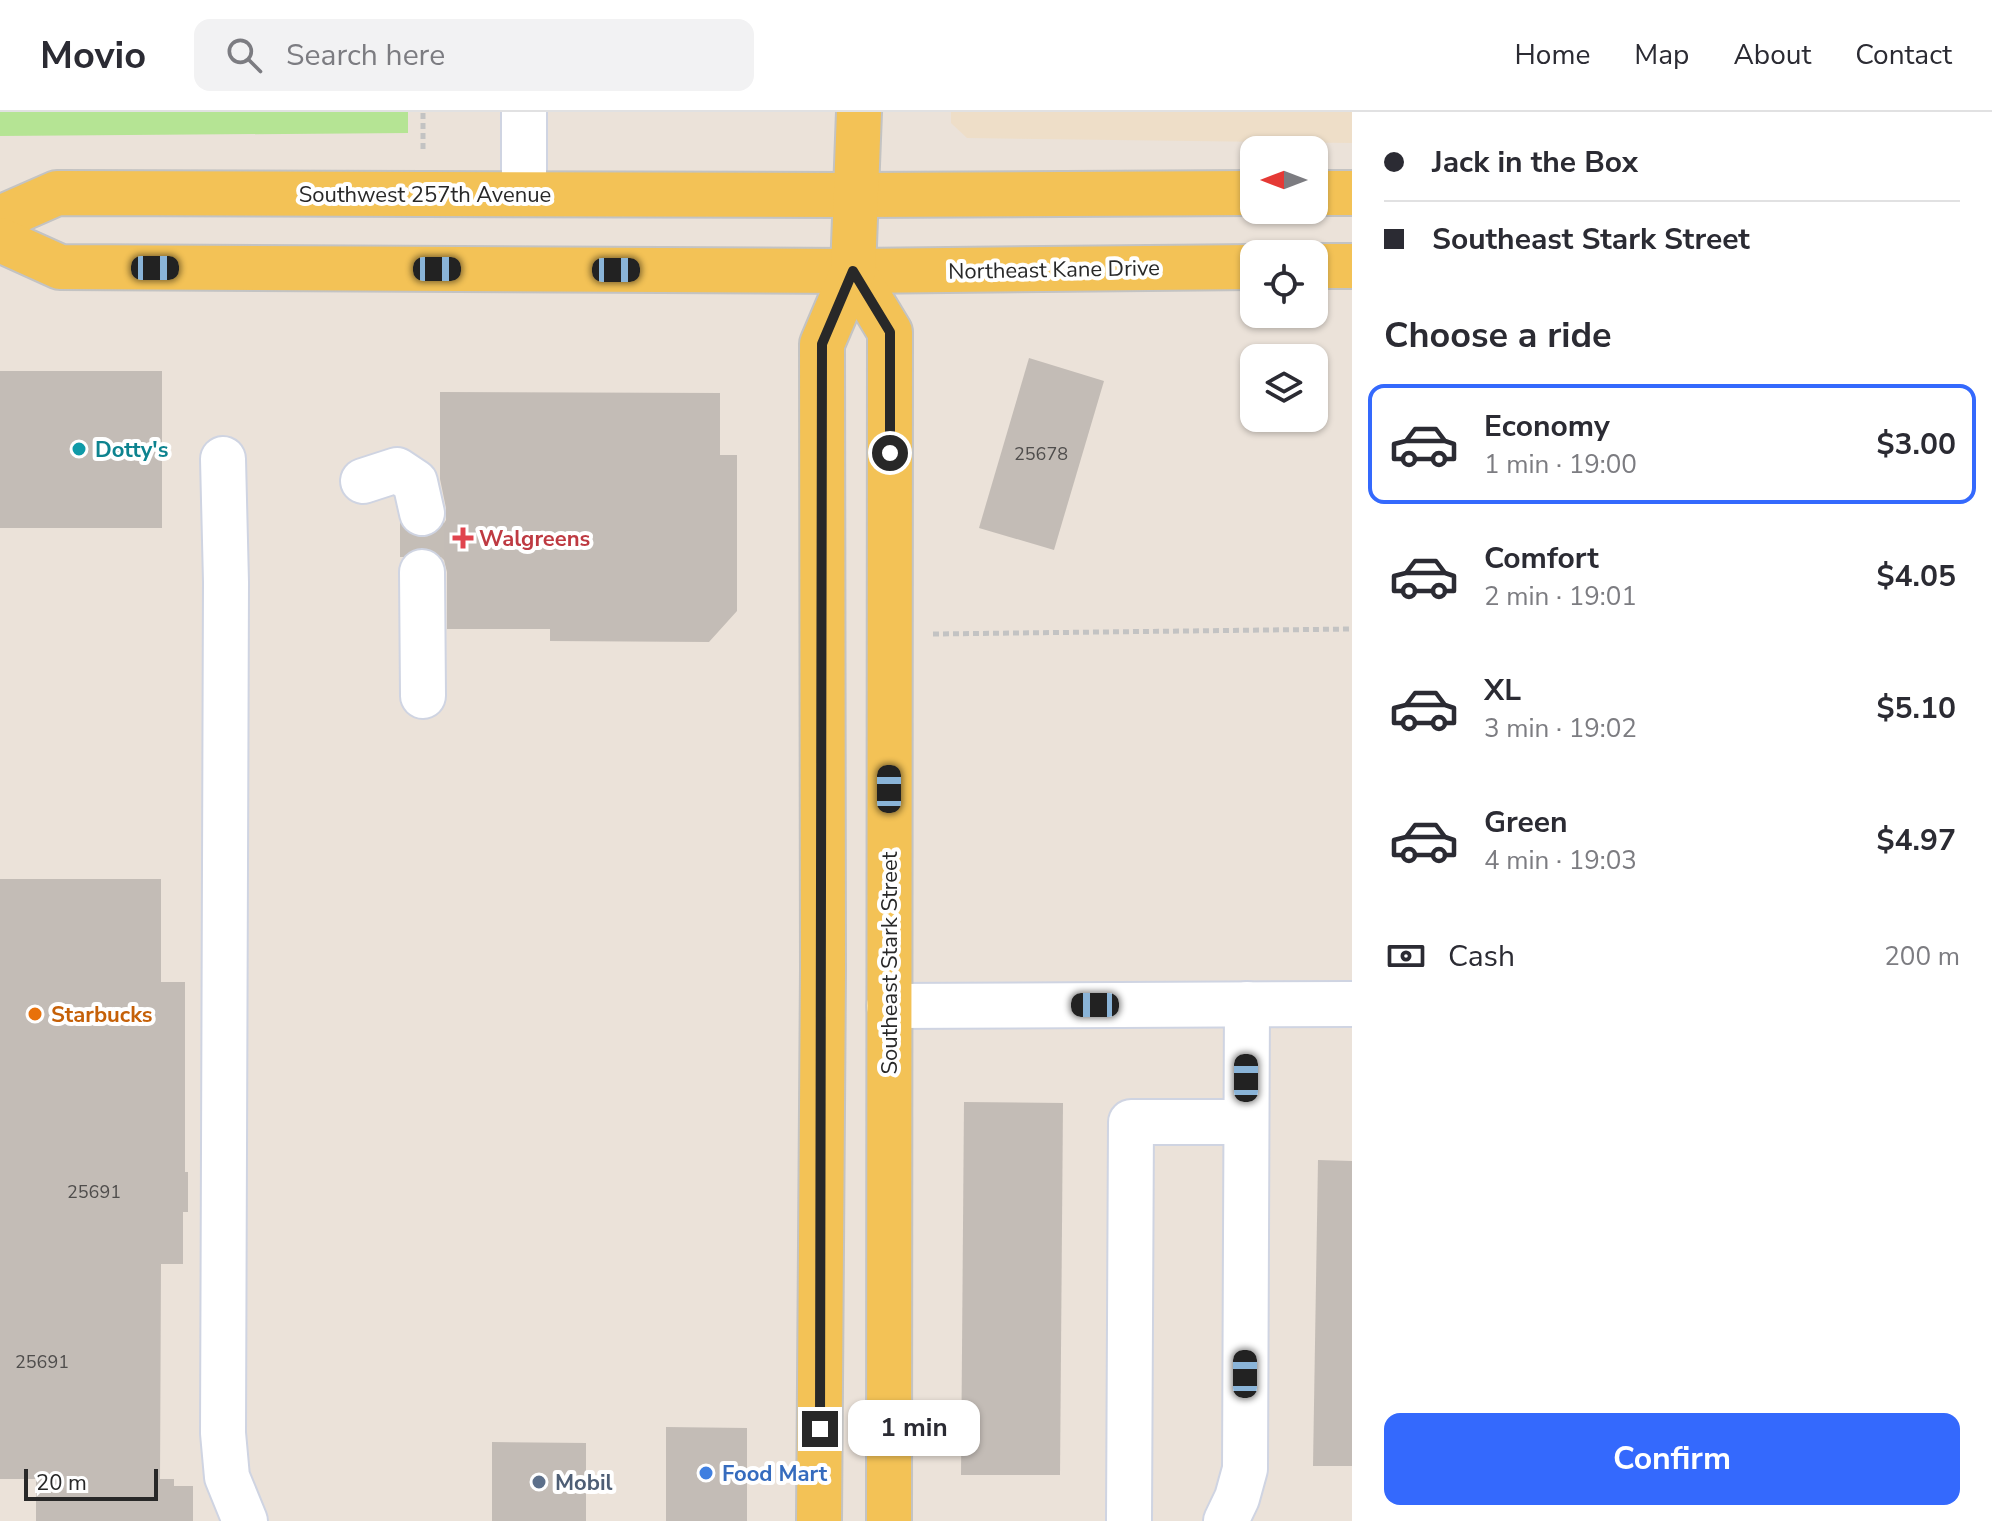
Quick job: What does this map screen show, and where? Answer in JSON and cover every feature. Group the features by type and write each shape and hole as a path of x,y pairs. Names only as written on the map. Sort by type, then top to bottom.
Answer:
{"main road":[{"path":"819,1521 823,985 822,344 853,271 859,112"},
{"name":"Southwest 257th Avenue","path":"0,218 57,193 855,195"},
{"path":"855,195 1240,193"},
{"path":"1328,193 1352,193"},
{"path":"0,240 60,267 853,271"},
{"path":"1328,266 1352,266"},
{"name":"Northeast Kane Drive","path":"853,271 1240,267"},
{"name":"Southeast Stark Street","path":"853,271 890,332 889,1521"}],"street":[{"path":"524,112 524,194"},
{"path":"223,459 226,598 223,1433 227,1477 245,1521"},
{"path":"363,481 397,470 415,482 422,513"},
{"path":"422,572 423,696"},
{"path":"1226,1521 1237,1498 1245,1469 1247,1004"},
{"path":"889,1006 1352,1004"},
{"path":"1129,1521 1131,1122 1246,1122"}],"path":[{"path":"890,635 1352,629"}],"shaded area":[{"path":"951,112 1352,112 1352,143 1328,143 1328,136 1240,136 1240,142 967,138 951,123"}],"green space":[{"path":"0,112 408,112 408,133 0,136"}],"building":[{"path":"1029,358 1104,381 1054,550 979,528"},
{"path":"0,371 162,371 162,528 0,528"},
{"name":"Walgreens","path":"440,392 720,393 720,455 737,455 737,611 709,642 550,641 550,629 447,629 447,572 444,560 435,551 423,547 410,550 404,556 404,530 415,537 428,537 439,531 446,520 440,479"},
{"path":"0,879 161,879 161,982 185,982 185,1172 188,1172 188,1212 183,1212 183,1264 161,1264 160,1479 174,1479 174,1486 193,1486 193,1521 36,1521 36,1479 0,1479"},
{"path":"964,1102 1063,1103 1060,1475 961,1475"},
{"path":"1318,1160 1352,1161 1352,1466 1313,1466"},
{"name":"Food Mart","path":"666,1427 747,1428 747,1521 666,1521"},
{"name":"Mobil","path":"492,1442 586,1443 586,1521 492,1521"}],"tunnel":[{"path":"422,513 422,572"}],"place":[{"name":"Dotty's","path":"79,449"},
{"name":"Walgreens","path":"463,538"},
{"name":"Starbucks","path":"35,1014"},
{"name":"Food Mart","path":"706,1473"},
{"name":"Mobil","path":"539,1482"}],"route":[{"path":"820,1429 822,344 853,271 890,332 890,453"}]}
